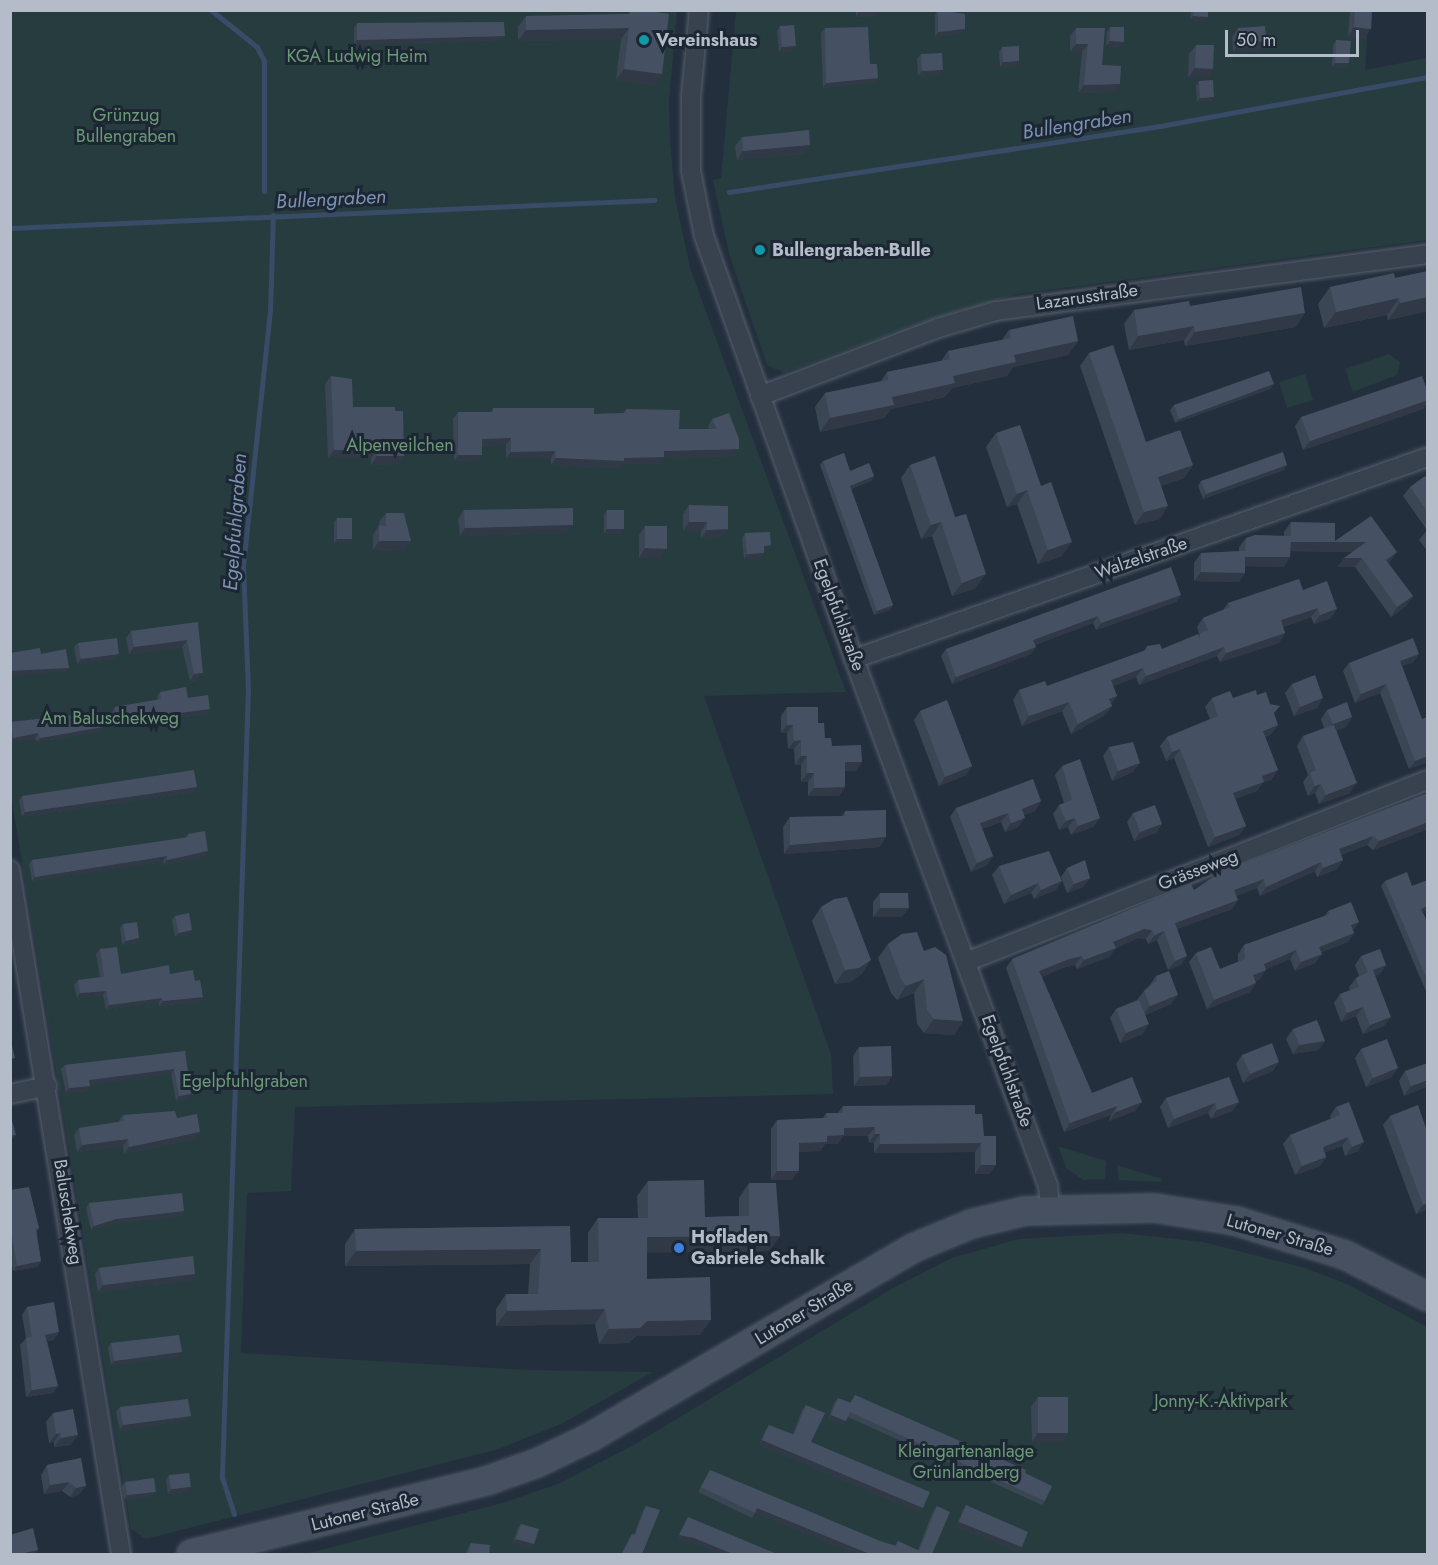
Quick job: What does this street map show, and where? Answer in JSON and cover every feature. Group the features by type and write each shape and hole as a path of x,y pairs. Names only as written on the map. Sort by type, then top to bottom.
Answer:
{"street":[{"name":"Egelpfuhlstraße","path":"699,10 691,97 693,182 704,236 854,659 968,961 1048,1186 1050,1207"},
{"name":"Lazarusstraße","path":"760,396 938,328 996,311 1428,254"},
{"name":"Walzelstraße","path":"854,659 1428,457"},
{"name":"Grässeweg","path":"968,961 1428,780"},
{"name":"Baluschekweg","path":"10,870 47,1086 121,1554"},
{"path":"10,1094 47,1086"},
{"name":"Lutoner Straße","path":"192,1554 489,1480 537,1463 591,1437 913,1248 970,1224 1050,1207 1155,1208 1236,1221 1345,1255 1428,1297"}],"green space":[{"path":"10,11 677,11 669,101 670,140 675,197 690,268 846,692 704,696 831,1054 833,1094 295,1107 291,1191 247,1193 241,1353 528,1370 653,1372 561,1424 499,1449 146,1539 131,1529 11,795"},
{"path":"736,11 1369,11 1365,70 1427,58 1427,240 1017,294 936,317 784,373 767,365 729,254 713,180 721,178"},
{"path":"1389,354 1400,362 1397,375 1353,392 1345,369"},
{"path":"1305,374 1313,400 1287,408 1279,382"},
{"path":"1058,1146 1106,1161 1105,1179 1083,1180 1066,1168"},
{"path":"1117,1165 1162,1179 1161,1182 1119,1180"},
{"path":"1122,1233 1203,1242 1305,1268 1347,1284 1427,1327 1427,1554 305,1554 506,1502 560,1483 632,1446 893,1288 952,1258 1019,1239"}],"building":[{"path":"631,10 669,14 662,74 624,69 629,28 526,30 526,16 630,14"},
{"path":"859,10 877,10 877,12 859,12"},
{"path":"938,10 965,14 965,29 938,32"},
{"path":"1194,10 1208,10 1208,17 1193,16"},
{"path":"1355,10 1372,10 1371,29 1354,27"},
{"path":"504,22 505,36 357,40 357,23"},
{"path":"794,25 796,46 782,47 780,26"},
{"path":"1265,26 1266,41 1239,43 1238,28"},
{"path":"868,27 870,64 877,64 878,78 826,83 825,28"},
{"path":"1110,27 1124,27 1124,42 1110,41"},
{"path":"1076,28 1105,28 1102,65 1121,66 1120,84 1084,85 1088,44 1076,44"},
{"path":"1336,40 1351,41 1349,63 1335,63"},
{"path":"1196,45 1214,45 1213,69 1195,68"},
{"path":"1019,46 1019,61 1003,62 1002,47"},
{"path":"942,53 943,70 922,71 921,54"},
{"path":"1213,80 1214,97 1200,98 1199,81"},
{"path":"809,130 810,145 743,151 742,137"},
{"path":"1428,271 1428,297 1400,303 1399,298 1336,312 1330,287 1394,273 1395,278"},
{"path":"1301,287 1305,313 1195,332 1194,326 1138,336 1134,310 1189,301 1190,306"},
{"path":"1073,316 1078,341 1014,355 1016,362 953,376 955,383 892,397 894,405 830,418 825,393 888,380 887,372 950,359 948,351 1011,338 1009,330"},
{"path":"1113,345 1146,442 1180,430 1193,465 1158,477 1168,506 1144,512 1089,353"},
{"path":"1269,371 1274,384 1179,419 1174,405"},
{"path":"331,376 352,379 353,407 395,407 395,411 403,411 404,456 377,456 377,450 334,450"},
{"path":"1422,376 1428,400 1310,441 1301,417"},
{"path":"493,408 594,408 594,414 626,413 626,409 680,410 679,429 717,429 712,419 729,413 739,439 739,449 664,451 664,457 624,458 624,461 556,458 555,451 511,452 511,438 482,439 482,455 458,455 458,412 493,412"},
{"path":"1020,425 1041,486 1051,482 1072,542 1048,550 1027,490 1017,494 996,433"},
{"path":"1283,452 1287,465 1206,494 1201,481"},
{"path":"844,453 850,471 869,463 874,476 850,486 893,605 877,611 823,461"},
{"path":"935,456 955,517 966,514 986,574 962,583 941,522 931,525 910,465"},
{"path":"1425,476 1428,479 1428,512 1410,487"},
{"path":"689,505 728,506 728,529 707,530 707,522 689,522"},
{"path":"573,508 573,525 465,528 464,510"},
{"path":"607,510 624,510 624,529 607,529"},
{"path":"386,513 404,513 411,541 379,541 379,525 386,526"},
{"path":"1371,516 1397,552 1386,560 1413,596 1397,607 1362,558 1344,558 1366,542 1291,542 1290,557 1245,557 1245,573 1201,572 1201,553 1245,551 1246,538 1255,535 1291,536 1291,522 1335,523 1335,541"},
{"path":"337,518 352,518 352,539 337,539"},
{"path":"645,526 667,526 667,549 645,548"},
{"path":"770,532 771,545 764,546 764,553 747,554 745,533"},
{"path":"1171,567 1181,595 1101,623 1098,616 1033,640 1036,647 956,677 946,649"},
{"path":"1299,579 1303,590 1327,581 1337,609 1320,615 1318,608 1281,620 1285,633 1226,653 1224,647 1146,676 1143,668 1111,680 1117,696 1109,699 1112,706 1078,724 1069,702 1029,716 1019,690 1045,681 1047,686 1146,650 1147,646 1160,644 1162,649 1198,634 1200,639 1200,633 1208,630 1203,618 1230,607 1228,603"},
{"path":"198,622 203,673 194,674 187,640 134,647 131,631"},
{"path":"117,638 119,654 81,659 78,643"},
{"path":"1413,638 1419,654 1400,661 1422,719 1428,717 1428,756 1415,761 1386,684 1361,694 1349,663"},
{"path":"40,648 41,654 66,649 69,668 10,671 10,653"},
{"path":"1315,675 1323,698 1300,707 1292,684"},
{"path":"186,687 188,698 208,695 210,709 117,721 115,707 161,699 160,692"},
{"path":"1256,690 1257,695 1266,692 1270,704 1280,706 1274,713 1278,725 1263,731 1278,770 1262,776 1264,782 1233,793 1246,826 1215,837 1180,749 1172,752 1167,737 1218,716 1212,698 1230,691 1233,698"},
{"path":"947,700 972,766 945,777 920,711"},
{"path":"1347,702 1352,717 1333,724 1327,710"},
{"path":"787,707 818,707 818,723 824,723 825,738 831,738 832,746 861,745 862,762 845,762 845,787 814,788 814,773 807,773 807,756 801,756 801,740 794,741 793,725 787,725"},
{"path":"101,712 103,727 40,738 38,733 13,738 10,722"},
{"path":"1334,725 1357,783 1326,795 1321,784 1315,786 1310,773 1316,770 1303,736"},
{"path":"1133,742 1140,763 1118,771 1109,747"},
{"path":"1080,759 1100,818 1078,826 1075,818 1066,821 1059,805 1072,800 1062,766"},
{"path":"194,770 197,787 25,812 22,796"},
{"path":"1033,779 1041,801 1022,809 1025,818 1011,823 1008,813 980,823 993,856 977,863 956,808"},
{"path":"1428,793 1428,822 1379,841 1373,836 1339,849 1343,860 1323,868 1321,862 1266,887 1264,879 1234,890 1238,900 1175,923 1187,956 1175,961 1164,931 1155,935 1152,930 1144,929 1113,942 1116,948 1084,960 1082,956 1069,959 1039,971 1092,1093 1132,1077 1142,1102 1116,1112 1117,1106 1070,1123 1012,959 1191,884 1194,890 1219,873"},
{"path":"1155,805 1162,824 1140,832 1133,813"},
{"path":"886,810 886,837 790,845 790,817 845,816 845,811"},
{"path":"205,831 208,851 167,860 167,856 35,877 32,860 189,837 188,834"},
{"path":"1049,851 1062,881 1041,890 1038,883 1011,895 999,866"},
{"path":"1085,860 1090,878 1074,884 1067,868"},
{"path":"1407,872 1412,886 1428,880 1428,906 1421,909 1428,923 1428,982 1385,881"},
{"path":"880,893 908,893 909,908 880,908"},
{"path":"847,897 871,960 859,968 845,970 821,907 834,899"},
{"path":"1351,902 1359,922 1351,925 1354,933 1319,947 1322,954 1301,962 1296,950 1264,964 1266,970 1253,975 1256,983 1214,1000 1196,953 1211,947 1220,969 1245,959 1244,945 1330,914 1328,911"},
{"path":"189,913 192,930 179,933 175,916"},
{"path":"137,922 139,938 126,941 123,924"},
{"path":"917,932 924,951 935,947 946,955 963,1021 934,1019 927,1010 924,979 906,986 901,979 888,944 902,934"},
{"path":"117,947 121,974 169,965 170,974 193,970 195,981 200,980 203,997 163,1001 162,998 109,1005 106,991 80,993 78,980 104,977 100,949"},
{"path":"1380,949 1386,965 1373,970 1391,1017 1370,1025 1363,1007 1347,1013 1340,994 1359,987 1356,978 1368,972 1361,956"},
{"path":"1169,971 1178,995 1150,1006 1144,991 1157,980 1156,976"},
{"path":"1139,1000 1149,1024 1126,1033 1116,1009"},
{"path":"1317,1020 1325,1041 1299,1045 1293,1029"},
{"path":"10,1038 15,1058 10,1059"},
{"path":"1387,1039 1398,1068 1373,1078 1361,1049"},
{"path":"1272,1043 1279,1062 1250,1074 1242,1055"},
{"path":"891,1046 892,1076 860,1077 859,1047"},
{"path":"185,1051 191,1094 179,1096 174,1069 89,1080 90,1086 69,1088 65,1065"},
{"path":"1428,1063 1428,1080 1411,1086 1405,1071"},
{"path":"1229,1077 1239,1102 1217,1110 1215,1103 1174,1119 1166,1098"},
{"path":"1349,1102 1364,1142 1352,1147 1348,1137 1323,1147 1326,1157 1302,1166 1290,1135 1340,1115 1336,1107"},
{"path":"975,1105 975,1114 982,1114 984,1136 996,1136 996,1165 981,1165 981,1143 880,1144 880,1134 875,1134 875,1127 844,1128 844,1135 827,1136 827,1142 799,1143 799,1171 777,1171 777,1120 827,1118 826,1113 843,1113 843,1106"},
{"path":"1418,1105 1428,1134 1428,1203 1423,1205 1390,1116"},
{"path":"175,1111 177,1118 197,1114 200,1132 129,1147 128,1139 82,1145 79,1128 124,1121 123,1115"},
{"path":"10,1118 16,1135 10,1136"},
{"path":"704,1180 705,1217 749,1216 749,1183 776,1183 780,1236 647,1237 647,1279 710,1277 711,1320 647,1321 640,1328 609,1329 605,1309 507,1311 506,1294 538,1294 541,1249 356,1251 355,1229 570,1226 571,1262 599,1262 598,1218 648,1218 648,1181"},
{"path":"29,1187 39,1228 36,1229 41,1261 17,1266 10,1223 10,1190"},
{"path":"182,1193 184,1211 116,1219 94,1226 89,1203"},
{"path":"193,1256 195,1274 103,1285 99,1268"},
{"path":"54,1302 59,1332 45,1335 58,1386 32,1390 26,1338 32,1337 27,1307"},
{"path":"179,1335 182,1352 114,1361 111,1343"},
{"path":"855,1395 1026,1470 1025,1473 1052,1486 1045,1501 850,1412 846,1421 831,1415 838,1398 851,1403"},
{"path":"1038,1397 1068,1397 1068,1433 1038,1433"},
{"path":"188,1399 191,1416 123,1425 120,1407"},
{"path":"806,1405 825,1413 811,1442 930,1492 923,1508 762,1440 769,1425 794,1435"},
{"path":"73,1409 78,1435 61,1438 60,1433 56,1434 53,1413"},
{"path":"81,1458 86,1486 76,1488 69,1482 50,1485 47,1465"},
{"path":"710,1470 880,1541 896,1546 898,1541 919,1551 937,1506 950,1512 932,1554 870,1554 757,1508 755,1513 701,1487"},
{"path":"189,1473 191,1487 171,1489 169,1475"},
{"path":"154,1478 156,1492 127,1495 125,1482"},
{"path":"966,1505 1028,1532 1022,1547 959,1522"},
{"path":"646,1506 660,1510 642,1554 622,1554 632,1534 635,1535"},
{"path":"688,1517 777,1554 733,1554 694,1538 679,1535"},
{"path":"521,1524 539,1529 534,1544 516,1539"},
{"path":"33,1528 38,1550 10,1554 10,1535"},
{"path":"471,1543 490,1545 489,1554 468,1554"}],"waterway":[{"path":"211,10 257,47 264,61 264,191"},
{"name":"Bullengraben","path":"729,192 1160,126 1428,77"},
{"name":"Bullengraben","path":"10,228 654,200"},
{"name":"Egelpfuhlgraben","path":"234,1514 222,1476 248,690 243,567 270,311 273,215"}],"place":[{"name":"Vereinshaus","path":"644,40"},
{"name":"Bullengraben-Bulle","path":"760,250"},
{"name":"Hofladen Gabriele Schalk","path":"679,1248"}],"park label":[{"name":"KGA Ludwig Heim","path":"357,56"},
{"name":"Grünzug Bullengraben","path":"126,126"},
{"name":"Alpenveilchen","path":"400,445"},
{"name":"Am Baluschekweg","path":"110,718"},
{"name":"Jonny-K.-Aktivpark","path":"1221,1401"},
{"name":"Kleingartenanlage Grünlandberg","path":"966,1462"}]}
